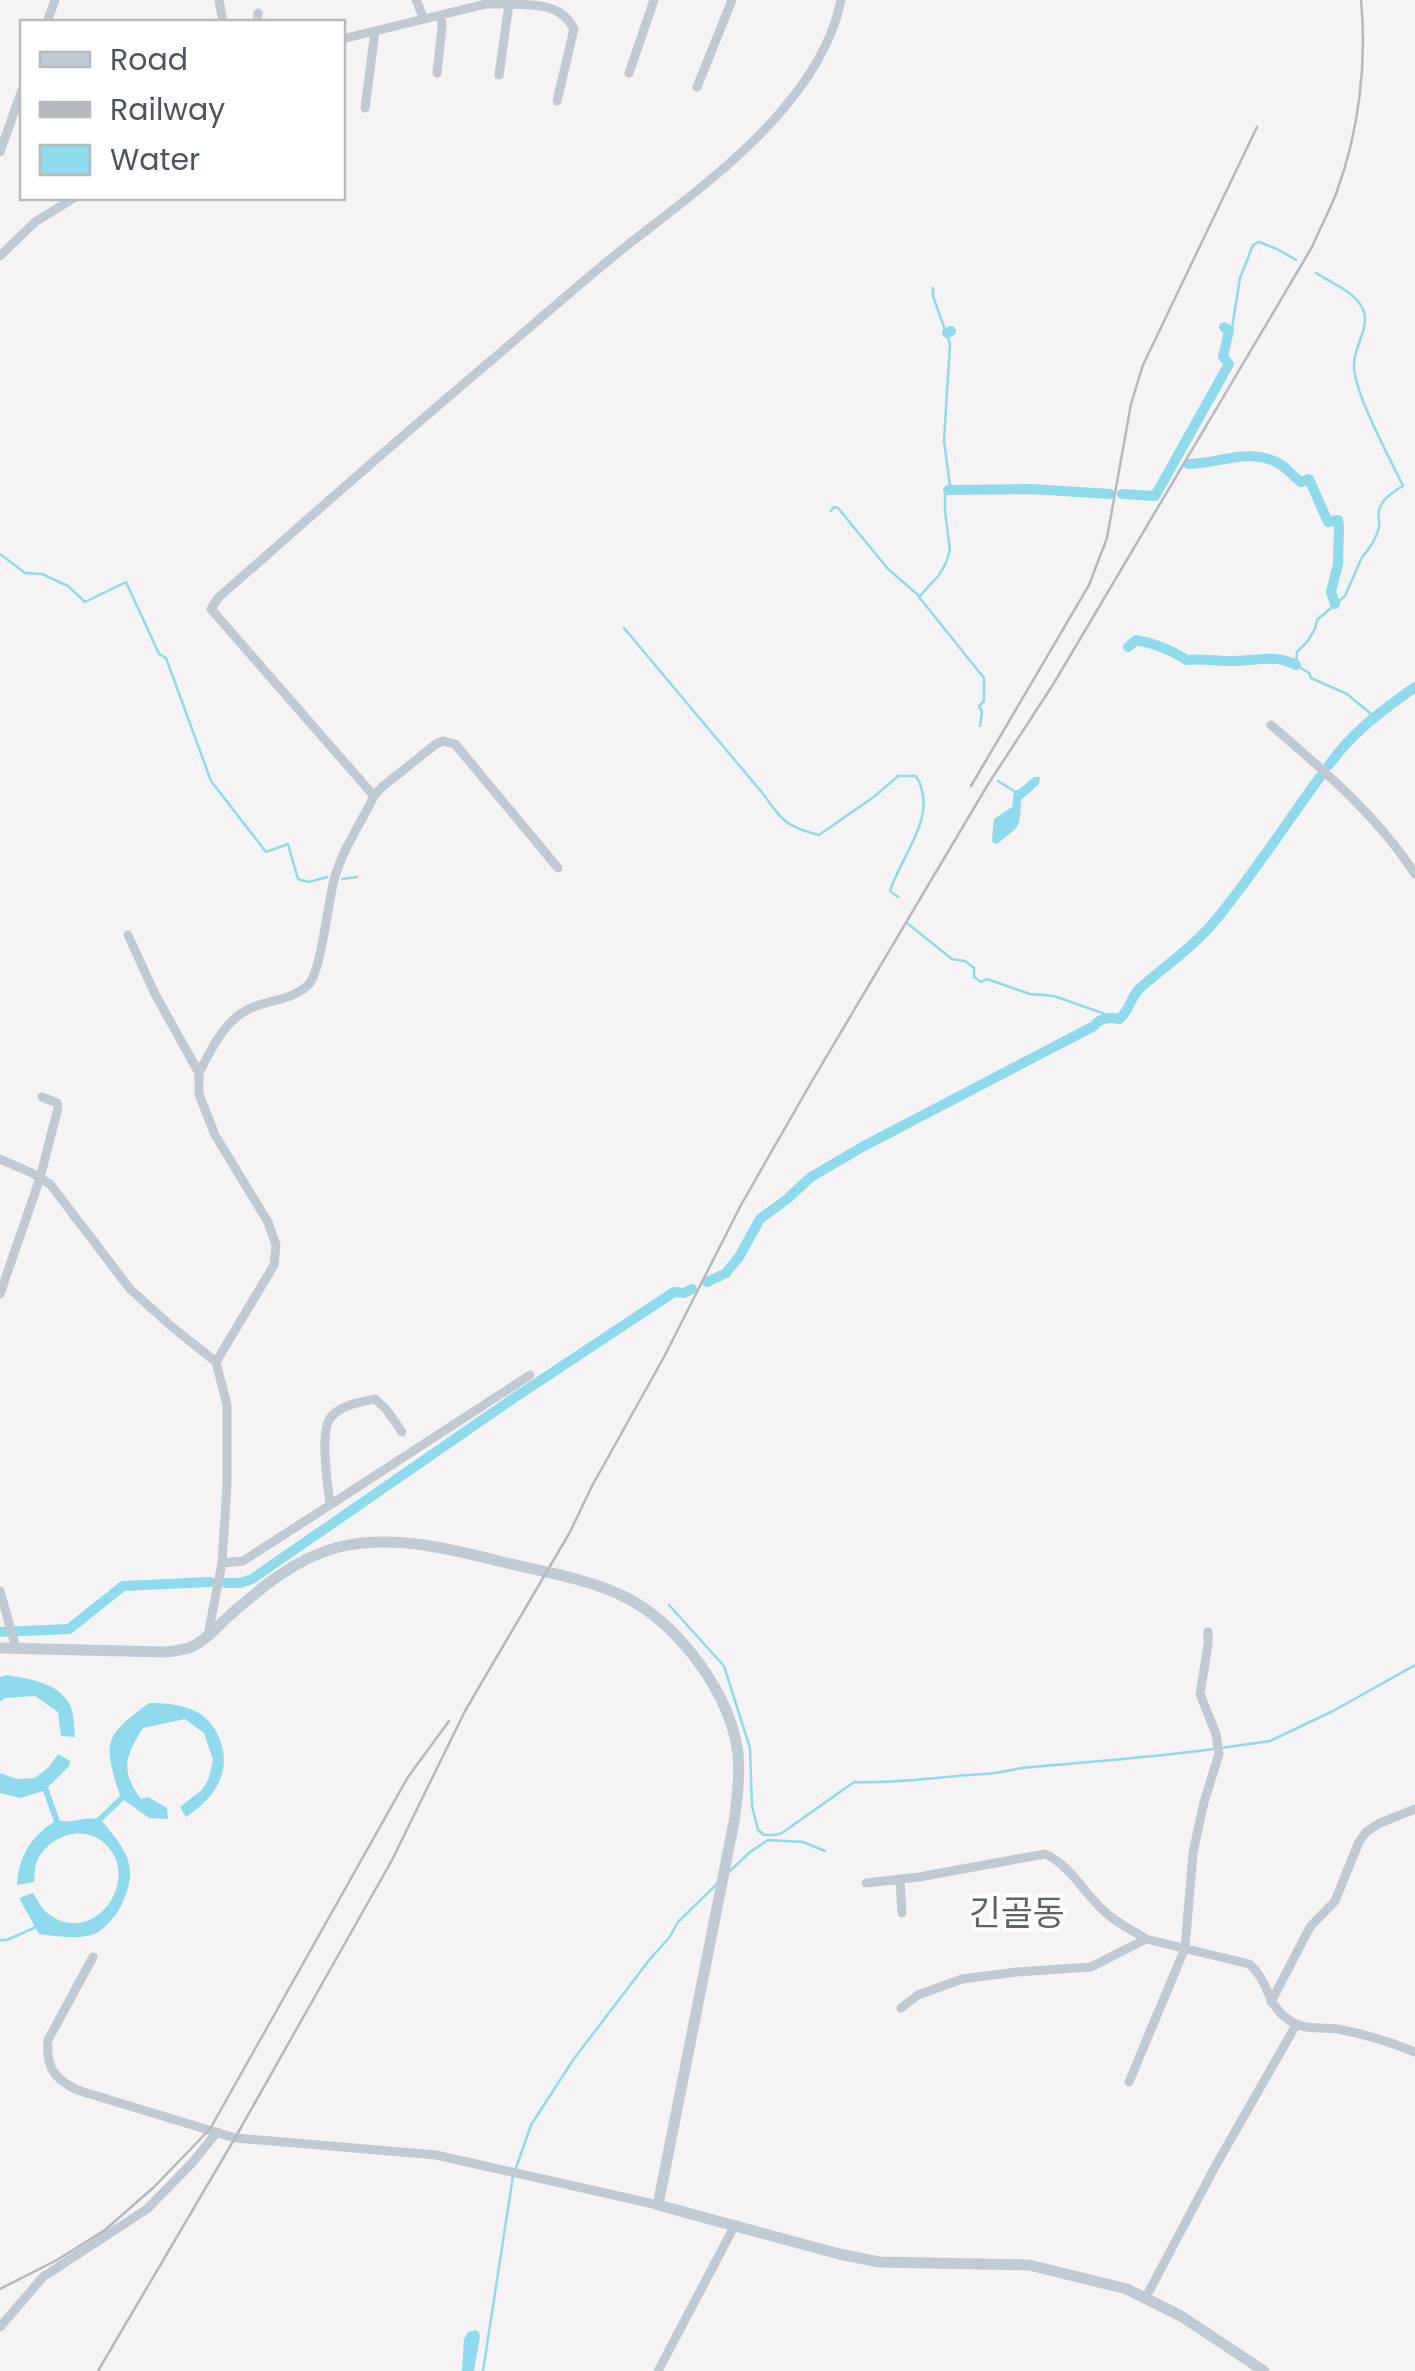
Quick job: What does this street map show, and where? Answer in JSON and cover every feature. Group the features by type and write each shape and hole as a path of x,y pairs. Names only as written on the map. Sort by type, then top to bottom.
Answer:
{"main road":[{"path":"0,1648 166,1652 190,1648 297,1564 340,1547 398,1542 464,1552 626,1597 668,1627 694,1658 723,1704 735,1737 739,1770 738,1796 658,2205 878,2262 1029,2265 1127,2289 1181,2316 1264,2371"}],"street":[{"path":"416,0 424,19"},
{"path":"558,10 570,0"},
{"path":"630,73 654,0"},
{"path":"698,87 732,0"},
{"path":"374,796 210,609 381,453 753,141 826,48 840,0"},
{"path":"499,75 504,2"},
{"path":"345,38 486,4 504,2 558,10 574,28 557,101"},
{"path":"437,72 441,15"},
{"path":"366,108 375,31"},
{"path":"0,152 20,96"},
{"path":"0,256 34,222 71,200"},
{"path":"1270,725 1362,809 1395,844 1415,874"},
{"path":"198,1074 234,1018 308,986 336,874 374,796 436,744 449,741 465,754 558,868"},
{"path":"128,936 198,1074 199,1094 215,1135 268,1222 276,1245 274,1265 216,1362"},
{"path":"0,1294 40,1178 58,1108 57,1103 42,1097"},
{"path":"0,1159 50,1184 130,1289 216,1362 228,1405 228,1486 222,1563 208,1635"},
{"path":"222,1563 243,1561 530,1375"},
{"path":"330,1505 325,1429 331,1417 347,1406 374,1398 402,1432"},
{"path":"0,1590 16,1648"},
{"path":"1129,2082 1185,1948 1193,1853 1220,1754 1200,1694 1208,1632"},
{"path":"1272,2002 1310,1927 1335,1901 1366,1832 1415,1809"},
{"path":"866,1883 1045,1854 1069,1872 1104,1911 1146,1939 1249,1964 1260,1976 1272,2002 1296,2024 1312,2030 1336,2029 1415,2052"},
{"path":"900,1879 902,1913"},
{"path":"901,2008 918,1996 962,1978 1092,1967 1146,1939"},
{"path":"94,1957 48,2040 52,2071 61,2082 77,2090 249,2140 436,2154 658,2205"},
{"path":"1146,2297 1296,2024"},
{"path":"0,2328 43,2277 147,2209 217,2132"},
{"path":"658,2371 735,2225"}],"water":[{"path":"1040,777 1039,784 1021,800 1017,826 997,844 993,843 994,819 1012,807 1014,791"},
{"path":"0,1677 41,1683 64,1696 72,1710 75,1737 61,1736 58,1712 35,1696 5,1698 0,1702"},
{"path":"149,1703 184,1707 210,1722 223,1748 218,1783 207,1800 186,1817 180,1807 202,1790 213,1760 204,1733 185,1719 143,1728 129,1755 130,1780 141,1799 148,1797 167,1808 168,1819 149,1818 124,1800 102,1821 124,1851 130,1870 119,1910 106,1926 88,1936 39,1934 19,1898 33,1893 44,1910 62,1921 78,1923 93,1918 114,1895 117,1863 101,1840 71,1834 44,1850 36,1864 34,1882 17,1885 27,1849 54,1822 43,1791 20,1798 0,1793 0,1773 16,1779 35,1778 58,1754 70,1761 48,1787 60,1821 96,1819 120,1796 110,1752 115,1733"},
{"path":"475,2330 480,2337 474,2371 462,2371 464,2339"}],"waterway":[{"path":"1229,330 1240,278 1253,245 1259,242 1296,260"},
{"path":"1316,273 1350,294 1364,312 1355,376 1403,486 1381,506 1376,535 1345,596 1317,620 1307,642 1297,652 1296,665 1311,678 1347,694 1371,714"},
{"path":"933,288 950,344 944,441 950,486 945,495 950,550 939,575 919,597 984,678 980,726"},
{"path":"1122,494 1155,496 1229,364 1223,357 1229,330 1224,327"},
{"path":"947,333 951,331"},
{"path":"1188,464 1255,456 1280,464 1301,482 1309,479 1328,522 1338,520 1338,564 1331,592 1335,604"},
{"path":"948,490 1031,489 1110,494"},
{"path":"831,511 838,508 888,569 918,595"},
{"path":"0,554 25,573 42,574 68,586 85,602 126,582 159,654 166,658 211,781 266,852 288,844 298,879 309,882 327,877"},
{"path":"624,628 792,826 819,835 898,776 916,776 924,805 916,835 890,891 898,897"},
{"path":"1128,647 1136,640 1187,660 1271,659 1296,665"},
{"path":"1329,765 1358,732 1415,687"},
{"path":"707,1282 726,1273 760,1219 811,1177 1099,1021 1119,1019 1140,988 1215,921 1320,777"},
{"path":"998,781 1014,791"},
{"path":"342,879 357,877"},
{"path":"907,923 952,959 965,961 974,968 974,977 981,982 987,979 1030,994 1054,996 1108,1015"},
{"path":"226,1583 252,1579 674,1292 692,1289"},
{"path":"0,1632 69,1629 123,1586 210,1582"},
{"path":"669,1605 724,1666 750,1748 752,1806 758,1830 764,1835 782,1833 854,1782 989,1774 1213,1749"},
{"path":"1221,1748 1270,1741 1415,1665"},
{"path":"730,1871 768,1840 803,1842 825,1851"},
{"path":"516,2168 531,2125 573,2060 678,1922 717,1884"},
{"path":"0,1940 36,1927"},
{"path":"483,2371 513,2176"}],"railway":[{"path":"98,2371 392,1860 465,1711 570,1532 741,1205 987,786 1054,683 1312,247 1337,191 1356,121 1362,72 1361,0"},
{"path":"971,786 1089,585 1107,538 1131,404 1143,365 1257,127"},
{"path":"0,2289 105,2230 210,2129 408,1777 449,1721"}],"district":[{"name":"긴골동","path":"1017,1913"}]}
